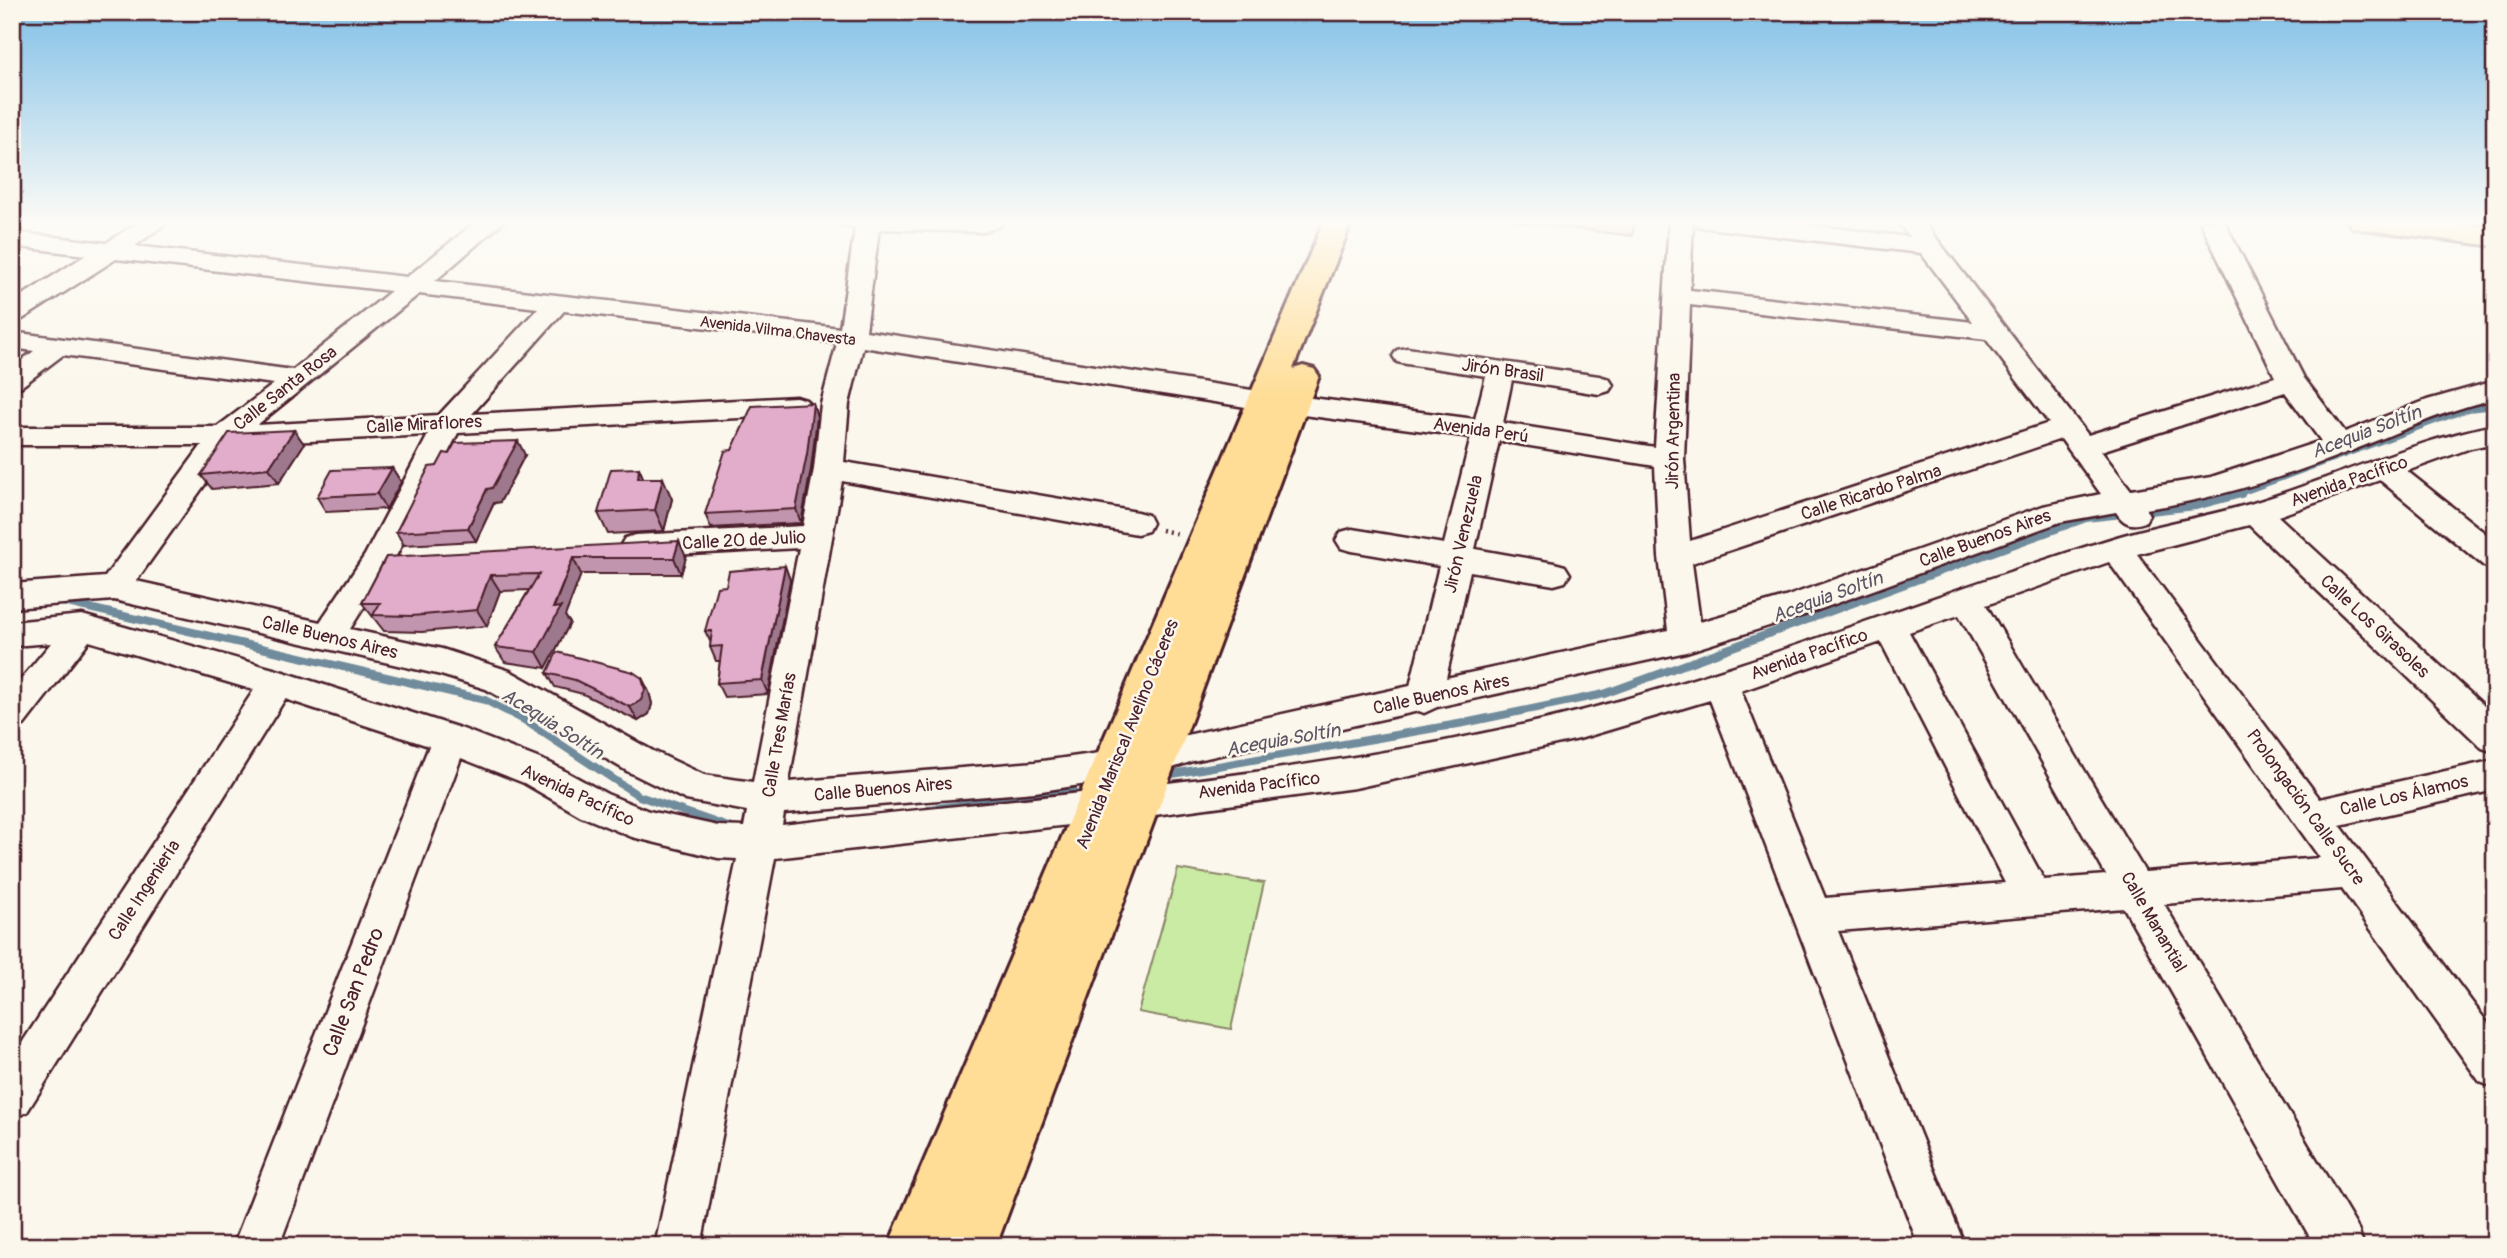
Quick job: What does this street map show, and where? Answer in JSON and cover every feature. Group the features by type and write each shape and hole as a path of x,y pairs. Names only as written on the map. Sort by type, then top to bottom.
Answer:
{"main road":[{"name":"Avenida Mariscal Avelino Cáceres","path":"969,1246 1158,758 1319,280"},
{"name":"Avenida Mariscal Avelino Cáceres","path":"915,1246 1206,541 1279,402 1336,280"}],"street":[{"path":"12,314 66,280"},
{"name":"Avenida Vilma Chavesta","path":"373,280 852,338 1279,402"},
{"name":"Calle Santa Rosa","path":"114,587 224,436 299,379 417,280"},
{"name":"Calle Tres Marías","path":"678,1246 829,469 835,404 852,338 858,280"},
{"name":"Jirón Argentina","path":"1678,280 1669,459 1675,557 1686,639"},
{"name":"Prolongación Calle Sucre","path":"1952,280 2075,436 2132,523 2313,816 2489,1053"},
{"path":"2241,280 2291,381 2340,444"},
{"path":"1677,296 1992,332"},
{"path":"328,636 392,560 449,422 556,304"},
{"path":"12,340 299,379"},
{"path":"12,380 57,347"},
{"name":"Jirón Brasil","path":"1407,356 1600,384"},
{"name":"Jirón Venezuela","path":"1424,699 1501,370"},
{"name":"Calle Ricardo Palma","path":"1675,557 2075,436 2291,381"},
{"name":"Calle Buenos Aires","path":"12,596 114,587 442,662 498,680 640,761 699,789 762,824 1158,758 1193,747 1424,699 1686,639 1795,606 2054,513 2092,503 2132,523 2174,495 2231,482 2418,413 2495,390"},
{"name":"Avenida Perú","path":"1279,402 1487,430 1669,459"},
{"name":"Calle Miraflores","path":"12,436 224,436 449,422 835,404"},
{"name":"Avenida Pacífico","path":"12,634 82,627 277,683 450,739 537,774 594,805 645,826 718,842 762,824 1004,815 1140,802 1355,773 1579,725 1721,684 1966,599 2132,523 2255,513 2465,440 2495,434"},
{"path":"829,469 1137,523"},
{"path":"2385,469 2495,558"},
{"name":"Calle Los Girasoles","path":"2255,513 2495,738"},
{"name":"Calle 20 de Julio","path":"611,548 816,536"},
{"path":"1352,540 1553,574"},
{"name":"Calle Manantial","path":"1966,599 2341,1246"},
{"path":"1889,626 2033,898"},
{"path":"12,715 82,627"},
{"name":"Calle Ingeniería","path":"12,1097 277,683"},
{"path":"1721,684 1942,1246"},
{"name":"Calle San Pedro","path":"257,1246 450,739"},
{"name":"Calle Los Álamos","path":"2313,816 2495,775"},
{"path":"1812,916 2353,872"}],"path":[{"path":"1137,523 1206,541"}],"green space":[{"path":"1178,869 1264,883 1231,1029 1138,1012"}],"building":[{"path":"813,403 807,454 796,509 705,514 725,451 732,450 752,406"},
{"path":"294,430 269,468 201,475 229,433"},
{"path":"518,441 492,488 487,489 468,528 396,532 429,467 437,466 444,453 449,454 455,443"},
{"path":"392,468 377,494 317,497 332,470"},
{"path":"639,468 638,478 663,478 655,510 598,513 611,469"},
{"path":"679,541 674,558 573,558 553,608 561,607 537,652 495,647 539,574 490,575 477,610 412,616 373,615 380,603 362,603 386,557"},
{"path":"785,566 762,680 717,683 722,646 710,647 712,631 705,631 717,587 726,586 729,571"},
{"path":"557,652 633,672 642,678 645,690 641,700 630,707 575,680 547,673"}],"waterway":[{"name":"Acequia Soltín","path":"2235,495 2468,409 2495,406"},
{"name":"Acequia Soltín","path":"1161,776 1464,723 1604,694 2086,518 2196,506 2241,494"},
{"name":"Acequia Soltín","path":"59,601 485,700 524,720 639,796 737,830"},
{"name":"Acequia Soltín","path":"930,809 1073,789"}]}
